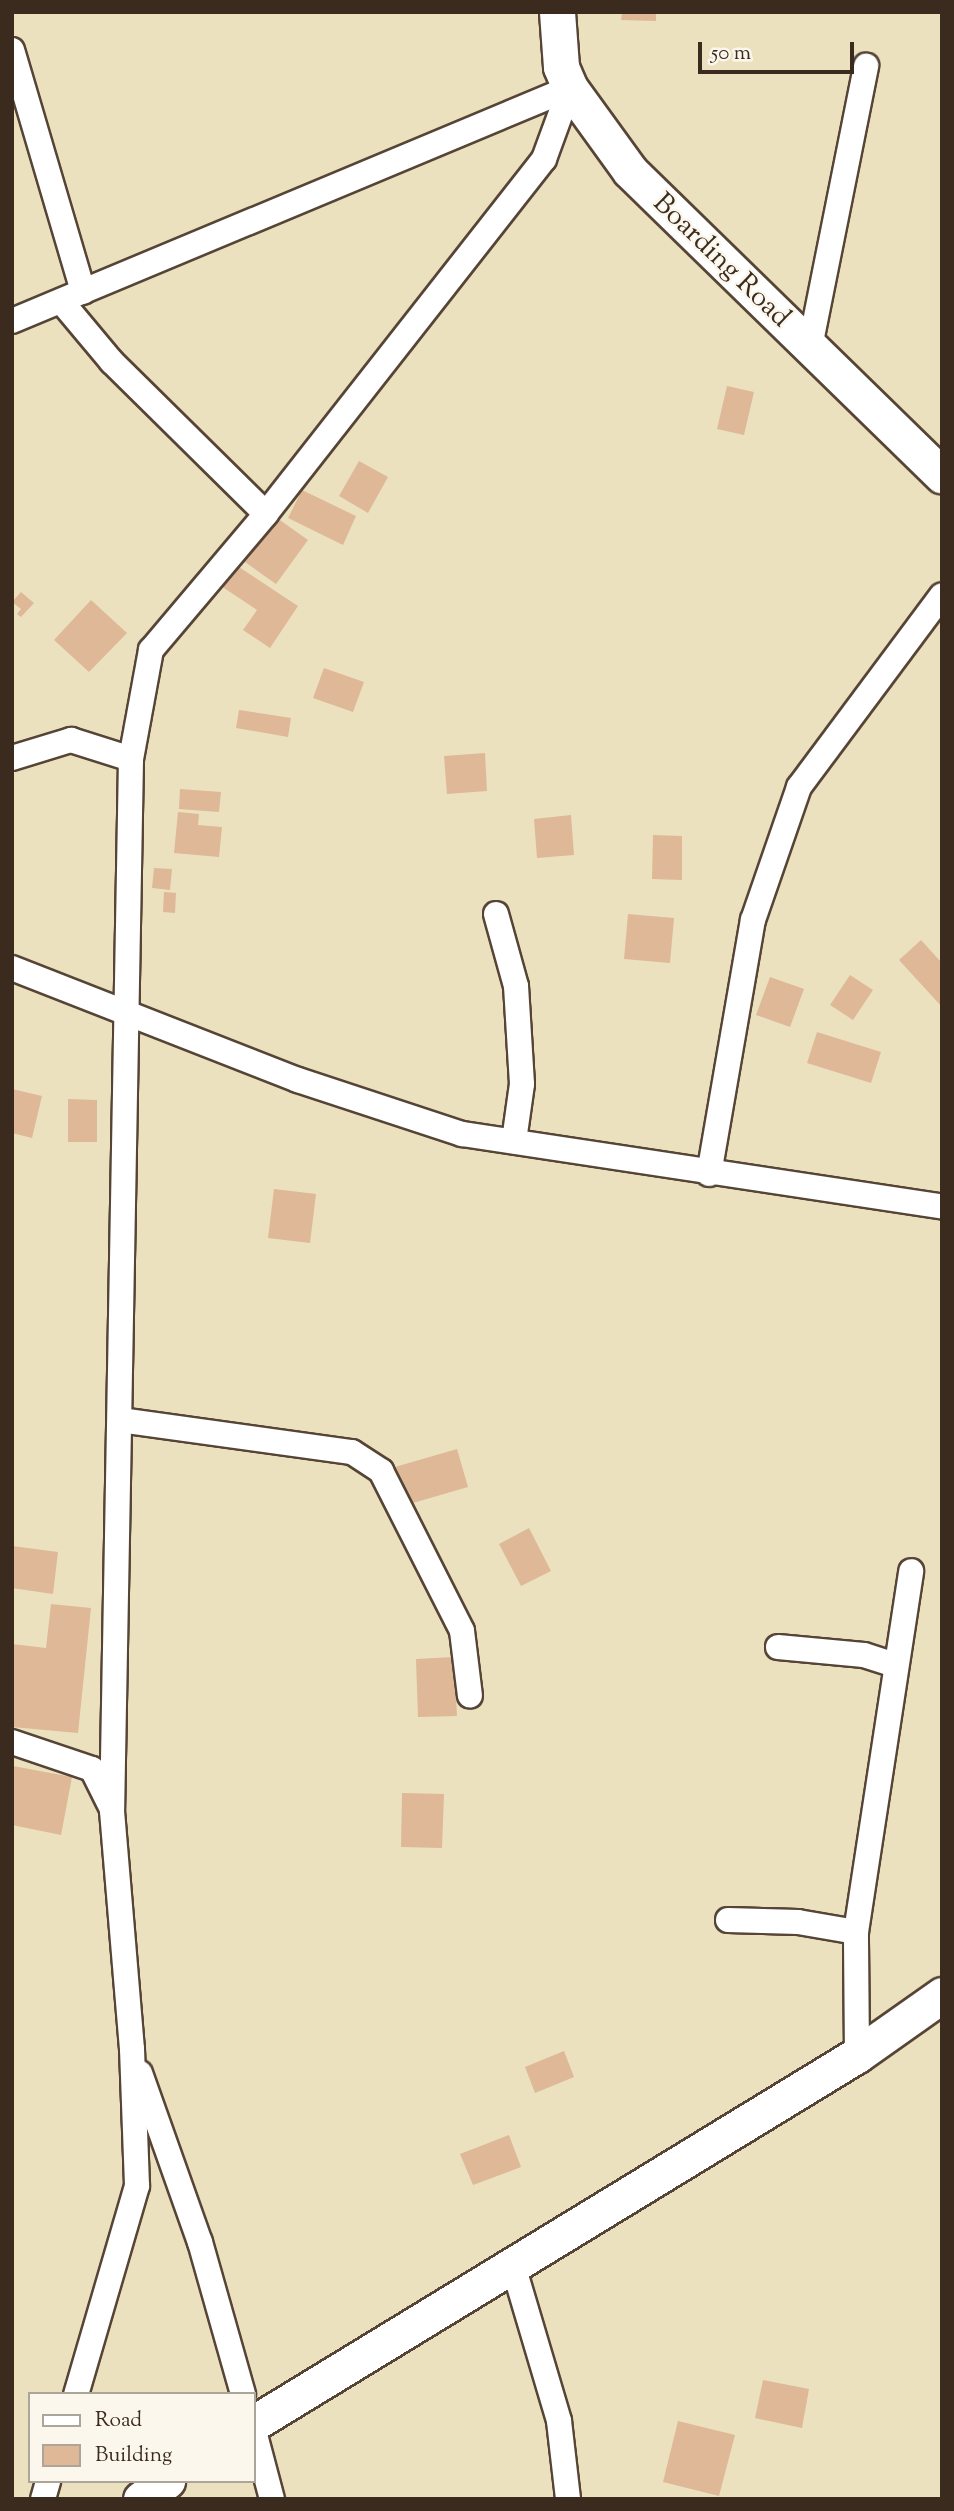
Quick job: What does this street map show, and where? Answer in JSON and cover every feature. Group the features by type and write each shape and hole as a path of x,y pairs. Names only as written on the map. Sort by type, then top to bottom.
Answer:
{"main road":[{"name":"Boarding Road","path":"557,12 561,67 570,88 630,171 942,476"},
{"path":"256,2422 512,2262 857,2056 942,1995"},
{"path":"141,2499 164,2483"}],"street":[{"path":"12,50 18,89 72,296 112,362 267,514"},
{"path":"810,347 866,66"},
{"path":"12,321 570,88"},
{"path":"77,2392 137,2186 132,2049 112,1811 130,1011 131,759 151,650 267,514 544,159 570,88"},
{"path":"709,1174 753,920 799,787 942,595"},
{"path":"12,758 71,740 131,759"},
{"path":"496,914 516,986 522,1084 514,1141"},
{"path":"12,968 130,1011 298,1080 462,1133 709,1174 942,1207"},
{"path":"120,1420 352,1452 381,1471 462,1631 470,1696"},
{"path":"857,2056 856,1932 911,1571"},
{"path":"778,1647 863,1654 895,1664"},
{"path":"12,1742 92,1769 112,1811"},
{"path":"728,1920 798,1922 856,1932"},
{"path":"132,2049 200,2242 242,2392"},
{"path":"512,2262 559,2421 568,2499"},
{"path":"256,2439 272,2499"}],"building":[{"path":"622,12 656,12 656,21 621,20"},
{"path":"727,386 754,392 744,435 717,429"},
{"path":"359,461 388,477 368,513 339,496"},
{"path":"302,490 356,516 343,545 288,518"},
{"path":"277,518 308,540 276,584 245,562"},
{"path":"236,565 298,606 270,648 243,630 257,610 221,586"},
{"path":"21,592 34,603 21,617 17,614 21,609 12,602"},
{"path":"91,600 127,633 89,672 54,640"},
{"path":"324,668 364,682 353,712 313,698"},
{"path":"239,710 291,718 288,737 236,728"},
{"path":"485,753 487,791 447,794 444,756"},
{"path":"180,789 221,792 219,812 179,809"},
{"path":"178,812 199,814 198,825 222,827 219,857 174,853"},
{"path":"571,815 574,855 537,858 534,819"},
{"path":"653,835 682,836 682,880 652,879"},
{"path":"154,868 172,869 170,890 152,888"},
{"path":"164,892 176,893 175,913 163,912"},
{"path":"628,914 674,918 670,963 624,959"},
{"path":"921,940 942,963 942,1007 899,960"},
{"path":"850,975 873,990 853,1020 830,1005"},
{"path":"770,977 804,989 790,1027 756,1015"},
{"path":"817,1032 881,1052 871,1083 807,1063"},
{"path":"12,1089 42,1096 32,1138 12,1133"},
{"path":"68,1099 97,1100 97,1142 68,1142"},
{"path":"274,1189 316,1194 310,1243 268,1238"},
{"path":"457,1449 468,1487 406,1505 395,1467"},
{"path":"529,1528 551,1571 521,1586 499,1544"},
{"path":"12,1546 58,1552 53,1594 12,1588"},
{"path":"51,1604 91,1608 78,1733 12,1727 12,1644 46,1648"},
{"path":"454,1657 457,1716 418,1717 416,1659"},
{"path":"13,1766 72,1777 61,1835 12,1825"},
{"path":"402,1793 444,1794 442,1848 401,1847"},
{"path":"564,2051 574,2077 535,2093 525,2067"},
{"path":"509,2135 521,2167 473,2185 460,2154"},
{"path":"763,2380 809,2389 802,2428 755,2418"},
{"path":"678,2421 735,2435 719,2496 663,2482"}]}
